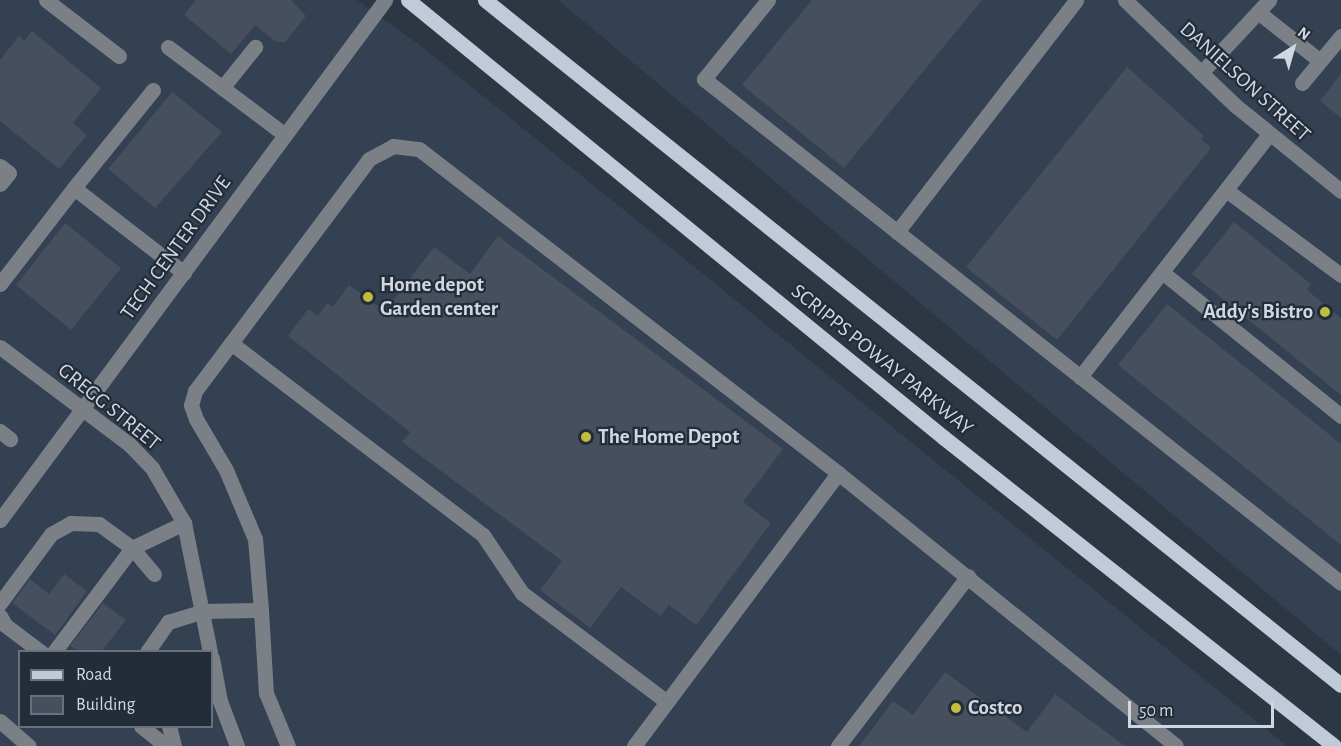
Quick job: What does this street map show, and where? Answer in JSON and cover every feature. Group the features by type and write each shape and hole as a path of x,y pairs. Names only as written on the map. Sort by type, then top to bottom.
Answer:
{"main road":[{"name":"SCRIPPS POWAY PARKWAY","path":"408,0 943,437 1334,746"},
{"name":"SCRIPPS POWAY PARKWAY","path":"485,0 1341,685"}],"street":[{"path":"46,0 119,56"},
{"name":"TECH CENTER DRIVE","path":"0,520 385,0"},
{"path":"768,0 704,79 1341,583"},
{"path":"897,232 1076,0"},
{"name":"DANIELSON STREET","path":"1125,0 1269,134 1341,191"},
{"path":"1201,73 1263,6 1320,61"},
{"path":"1302,82 1341,36"},
{"path":"168,47 285,135"},
{"path":"222,88 255,47"},
{"path":"0,284 153,90"},
{"path":"1080,377 1269,134"},
{"path":"288,746 266,693 255,539 242,504 191,405 195,391 369,159 382,149 406,145 419,149 838,473 1176,746"},
{"path":"0,166 9,173 0,184"},
{"path":"74,188 184,273"},
{"path":"1226,190 1341,275"},
{"path":"1162,272 1341,416"},
{"path":"231,344 483,535 522,593 667,702"},
{"name":"GREGG STREET","path":"0,347 130,445 152,468 184,523 210,650"},
{"path":"634,746 838,473"},
{"path":"0,603 51,534 71,523 99,524 132,548 154,574"},
{"path":"55,650 132,548 184,523"},
{"path":"838,746 968,576"},
{"path":"149,650 168,622 203,612 261,610"},
{"path":"0,616 5,625 40,650"},
{"path":"213,663 220,701 237,746"},
{"path":"0,721 29,746"},
{"path":"144,728 166,746"},
{"path":"170,728 174,746"}],"shaded area":[{"path":"0,0 357,0 421,46 1287,746 0,746"},
{"path":"558,0 1341,0 1341,655"}],"building":[{"path":"196,0 291,0 306,16 285,42 276,42 255,25 231,54 184,15"},
{"path":"812,0 982,0 844,168 742,85"},
{"path":"32,31 101,88 73,123 87,135 59,169 0,121 0,60 19,36 24,41"},
{"path":"1127,67 1204,136 1201,139 1211,148 1057,340 966,267"},
{"path":"1341,74 1341,118 1320,101"},
{"path":"172,92 222,132 155,208 108,169"},
{"path":"1234,222 1311,284 1307,290 1341,318 1341,395 1192,274"},
{"path":"65,223 121,268 71,330 16,285"},
{"name":"The Home Depot","path":"498,236 783,449 743,502 771,523 696,625 669,605 661,616 621,587 590,628 540,590 562,561 402,442 410,432 288,336 308,309 318,316 327,303 333,307 349,285 385,311 434,247 470,274"},
{"path":"1167,304 1341,444 1341,545 1118,365"},
{"path":"64,574 87,591 55,635 12,603 30,579 49,594"},
{"path":"103,603 126,620 103,650 76,650 70,646"},
{"name":"Costco","path":"945,672 1027,732 1055,694 1125,746 859,746 893,701 913,715"}],"place":[{"name":"Home depot Garden center","path":"368,297"},
{"name":"Addy's Bistro","path":"1325,312"},
{"name":"The Home Depot","path":"586,437"},
{"name":"Costco","path":"956,708"}]}
